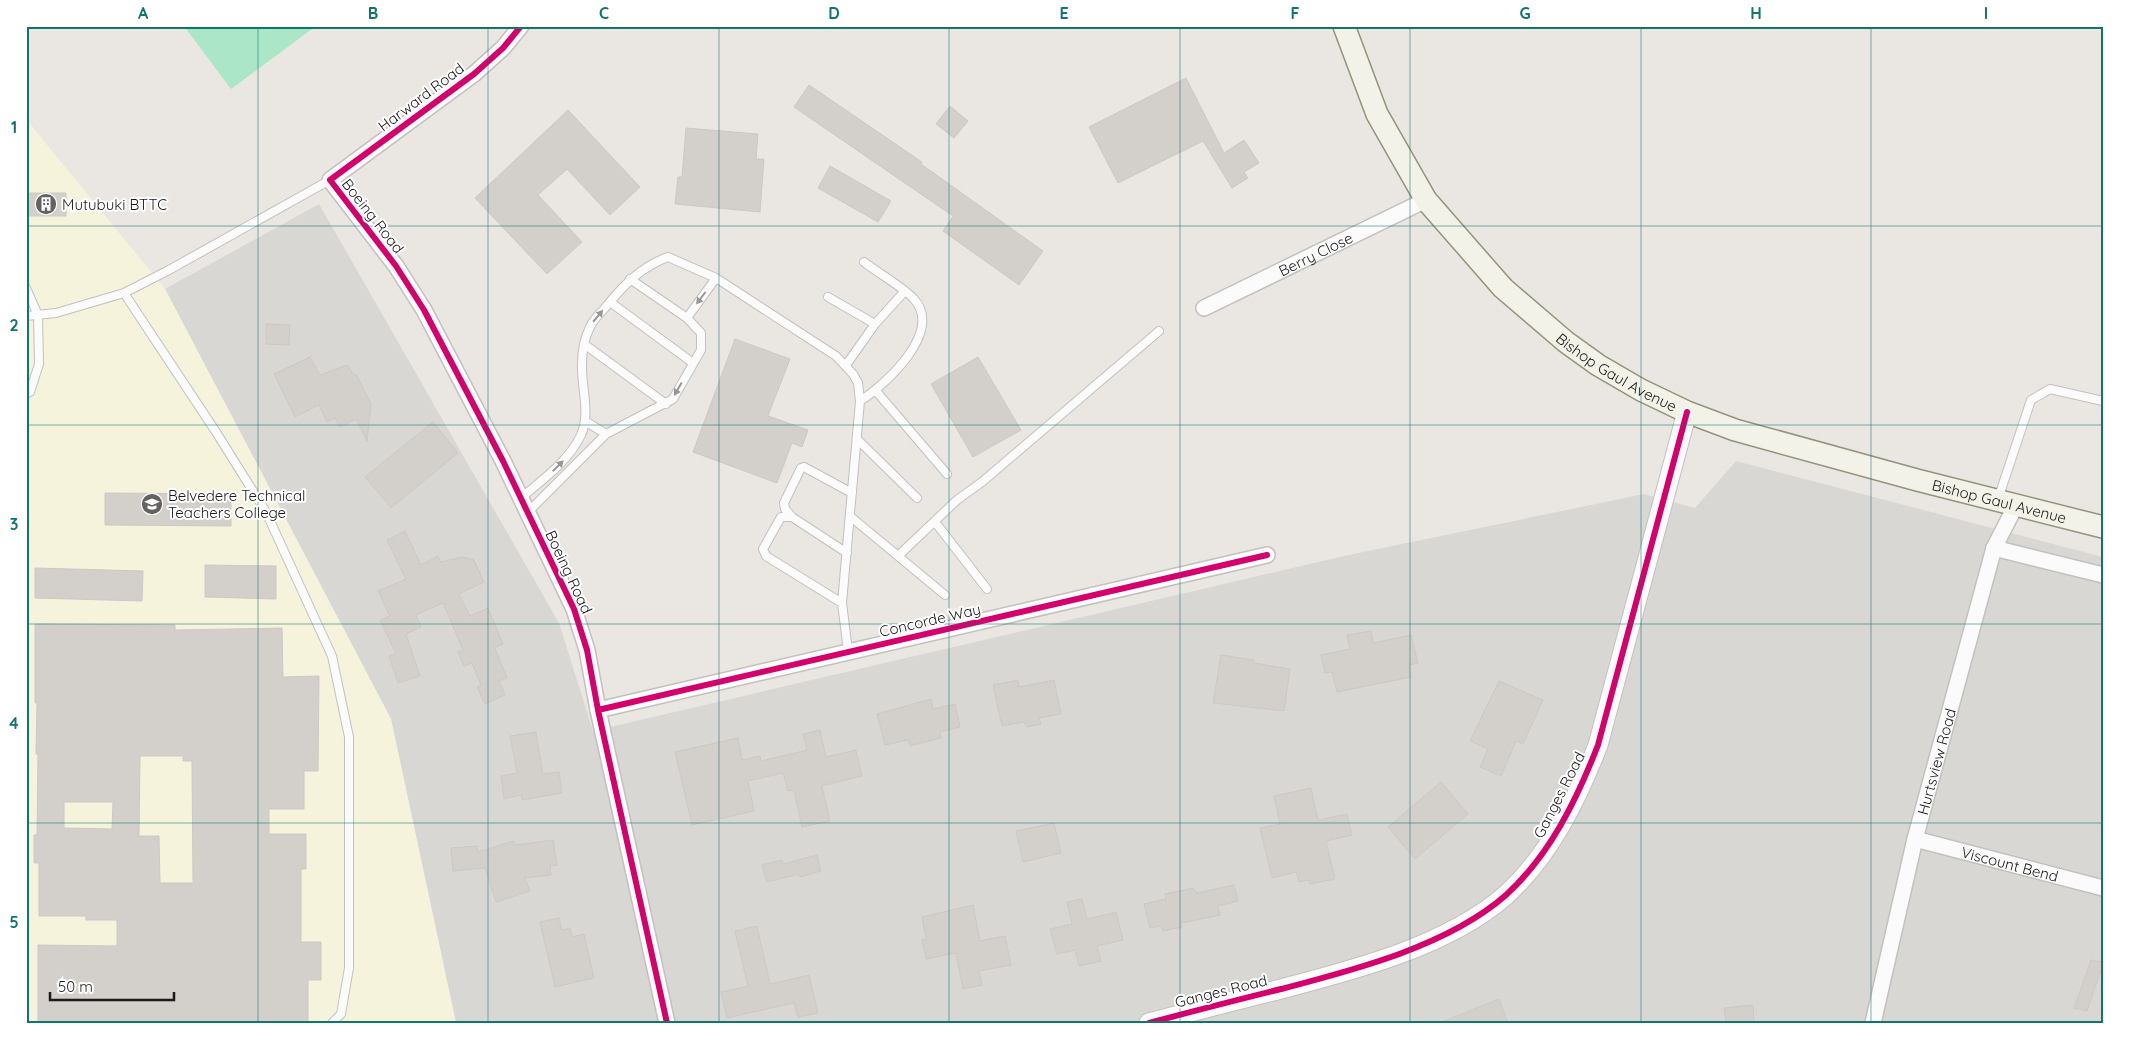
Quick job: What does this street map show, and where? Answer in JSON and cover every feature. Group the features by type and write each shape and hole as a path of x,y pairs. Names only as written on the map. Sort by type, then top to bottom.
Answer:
{"main road":[{"name":"Bishop Gaul Avenue","path":"1344,26 1377,114 1426,200 1503,288 1566,342 1641,390 1687,412 1735,430 2103,527"}],"street":[{"name":"Harward Road","path":"330,180 474,74 503,48 521,26"},
{"name":"Boeing Road","path":"330,180 396,266 424,310 528,512 581,629 667,1023"},
{"name":"Berry Close","path":"1204,308 1426,200"},
{"name":"Ganges Road","path":"1149,1023 1328,977 1381,960 1435,939 1470,921 1506,895 1531,868 1551,842 1584,782 1598,745 1687,412"},
{"name":"Hurtsview Road","path":"1873,1023 1915,838 2007,503"},
{"path":"1994,548 2103,575"},
{"name":"Concorde Way","path":"598,710 1267,555"},
{"name":"Viscount Bend","path":"1915,838 2103,888"}],"lane":[{"name":"Harward Road","path":"26,316 56,313 124,293 330,180"},
{"path":"521,498 561,464 581,435 584,421 585,396 582,364 584,344 590,326 630,279 653,262 668,257 716,278 825,348 846,365 858,383 860,401 842,604 848,651"},
{"path":"860,401 876,390 905,360 921,331 922,316 915,300 864,262"},
{"path":"687,318 716,278"},
{"path":"528,512 606,434 673,399 701,350 701,333 687,318 630,279"},
{"path":"26,288 38,315 39,364 30,392 26,394"},
{"path":"846,365 875,324 904,292"},
{"path":"124,293 216,432 266,512 332,656 350,737 349,968 341,1014 332,1023"},
{"path":"828,296 875,324"},
{"path":"610,302 693,364"},
{"path":"898,556 957,500 982,482 1159,331"},
{"path":"584,344 666,404"},
{"path":"2007,503 2031,400 2050,389 2103,402"},
{"path":"876,390 947,474"},
{"path":"584,421 606,434"},
{"path":"856,439 917,498"},
{"path":"847,554 792,517 785,509 784,504 801,468 804,467 852,493"},
{"path":"792,517 781,517 763,549 764,552 842,604"},
{"path":"851,517 945,595"},
{"path":"935,522 987,589"}],"shaded area":[{"name":"Belvedere Technical Teachers College","path":"26,119 165,289 391,719 456,1023 26,1023"},
{"path":"319,204 559,623 593,731 1344,556 1644,494 1695,508 1736,461 2103,557 2103,1023 456,1023 391,719 165,289"}],"green space":[{"path":"184,26 316,26 231,89"}],"building":[{"path":"1186,78 1224,153 1244,140 1259,163 1244,172 1248,178 1232,188 1203,141 1118,183 1089,127"},
{"path":"809,85 922,162 921,164 1043,251 1019,285 943,231 953,216 794,107"},
{"path":"950,106 968,121 954,138 936,124"},
{"path":"568,110 640,187 610,215 567,169 538,195 582,242 547,274 475,198"},
{"path":"686,128 758,134 756,159 764,159 760,212 675,204 678,177 682,177"},
{"path":"830,166 891,201 878,222 818,188"},
{"name":"Mutubuki BTTC","path":"27,193 66,193 66,216 27,216"},
{"path":"266,324 290,325 289,345 266,344"},
{"path":"735,339 790,359 768,416 808,430 802,447 792,443 777,483 693,452"},
{"path":"310,357 320,375 347,365 354,375 356,374 371,404 367,441 356,419 340,427 335,418 327,422 319,405 295,417 274,374"},
{"path":"978,357 1021,430 973,457 931,384"},
{"path":"433,422 458,453 391,508 365,477"},
{"path":"105,493 231,494 231,526 105,525"},
{"path":"405,531 421,565 438,556 441,562 462,557 474,560 484,582 459,594 470,616 488,608 503,644 495,648 507,678 499,681 505,695 485,704 477,687 481,685 472,663 464,666 458,652 463,650 443,603 416,615 421,627 406,634 420,676 398,683 389,656 396,654 380,620 390,616 378,591 406,579 387,540"},
{"path":"205,565 276,566 276,599 205,597"},
{"path":"35,568 143,571 142,601 35,598"},
{"path":"35,624 175,625 175,630 282,628 283,677 319,676 318,771 304,771 304,809 269,809 269,834 306,834 306,869 301,869 301,942 321,942 321,980 308,980 308,1023 38,1023 38,945 117,946 117,920 86,920 86,916 39,916 39,863 34,863 34,835 37,835 38,754 36,754 37,703 35,703","holes":["140,756 183,756 183,761 192,761 193,883 160,883 159,836 139,836","64,802 113,802 112,829 64,828"]},
{"path":"1371,631 1373,643 1411,635 1418,663 1409,665 1411,677 1337,692 1332,672 1325,673 1321,655 1350,649 1347,635"},
{"path":"1221,655 1254,660 1254,663 1290,669 1284,711 1213,703"},
{"path":"1018,680 1019,687 1054,680 1061,714 1039,718 1041,724 1027,727 1024,722 1002,726 993,685"},
{"path":"1499,681 1543,700 1523,744 1516,741 1501,776 1480,767 1488,749 1470,741"},
{"path":"931,699 933,709 955,704 960,727 940,732 941,738 910,746 908,740 885,745 877,714"},
{"path":"820,730 826,757 856,750 862,776 822,786 830,821 802,827 794,790 788,791 783,773 748,781 754,811 692,825 675,752 738,738 742,760 760,756 761,761 807,750 803,734"},
{"path":"536,732 543,774 559,772 562,793 522,800 521,795 504,799 501,776 517,773 510,736"},
{"path":"1441,782 1468,814 1415,859 1388,827"},
{"path":"1311,788 1318,820 1347,814 1352,835 1326,841 1335,879 1310,884 1309,880 1299,882 1296,872 1272,878 1260,828 1280,824 1274,796"},
{"path":"1054,823 1061,853 1023,862 1016,831"},
{"path":"553,840 557,865 550,866 551,875 525,878 530,891 496,902 485,868 453,871 451,848 477,846 478,852 513,841 515,845"},
{"path":"817,855 821,871 800,877 799,874 767,882 762,865 782,860 783,864"},
{"path":"1234,885 1238,901 1218,906 1220,915 1181,923 1182,927 1163,931 1162,926 1150,928 1144,904 1166,899 1165,894 1193,888 1197,893"},
{"path":"1082,899 1087,919 1116,912 1123,940 1097,946 1101,961 1079,966 1075,950 1057,954 1050,929 1072,924 1067,902"},
{"path":"973,905 980,941 1005,936 1011,965 979,971 982,985 963,989 956,953 926,959 922,940 926,939 922,917"},
{"path":"559,918 562,930 570,928 572,937 584,934 594,978 555,987 540,922"},
{"path":"757,926 770,984 809,975 818,1013 798,1017 794,1003 727,1018 721,992 748,986 735,931"},
{"path":"2091,960 2103,962 2103,964 2087,1011 2074,1008"},
{"path":"1499,999 1508,1023 1442,1023 1442,1022"},
{"path":"1753,1005 1754,1023 1726,1023 1724,1008"}],"cycle path":[{"path":"521,26 503,48 474,74 330,180 396,266 424,310 503,461 574,609 587,650 598,710 667,1023"},
{"path":"1149,1023 1339,973 1399,954 1457,929 1483,913 1506,895 1522,879 1561,825 1581,786 1598,745 1687,412"},
{"path":"598,710 1267,555"}],"place":[{"name":"Mutubuki BTTC","path":"46,204"},
{"name":"Belvedere Technical Teachers College","path":"152,504"}]}
